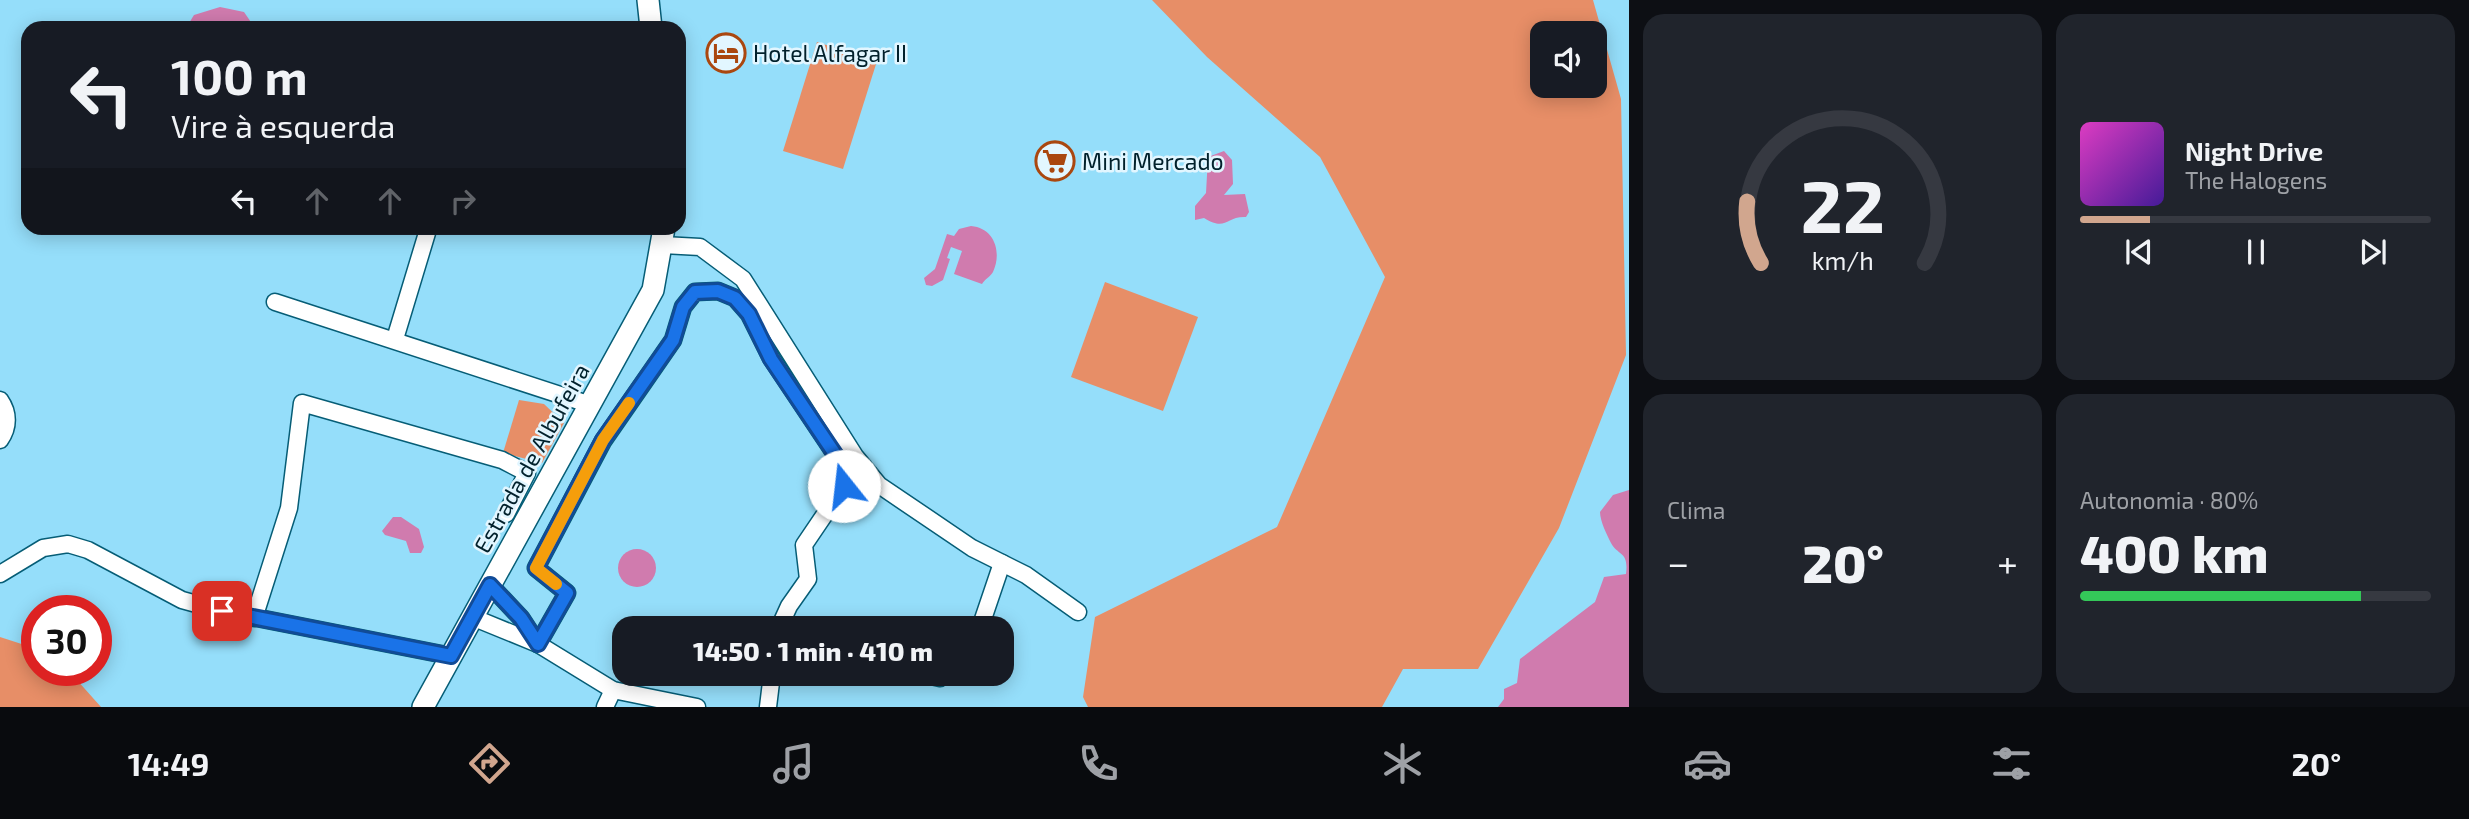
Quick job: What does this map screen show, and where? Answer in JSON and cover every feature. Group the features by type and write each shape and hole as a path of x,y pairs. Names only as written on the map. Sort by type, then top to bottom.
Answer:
{"street":[{"path":"648,0 650,21"},
{"path":"395,339 426,235"},
{"path":"663,236 700,247 743,279 855,456 879,485 972,548 1027,575 1078,612"},
{"name":"Estrada de Albufeira","path":"423,707 653,290 663,236"},
{"path":"538,644 567,593 536,568 603,440 673,340 683,307 695,292 718,291 735,298 749,314 771,359 845,469 844,486 804,545 807,579 784,616"},
{"path":"275,302 591,405"},
{"path":"0,400 7,412 8,423 0,440"},
{"path":"254,618 289,508 302,403 502,460 527,472 506,514"},
{"path":"0,574 43,548 68,544 88,550 182,600 254,618 451,656"},
{"path":"984,616 1002,563"},
{"path":"490,585 521,618 538,644"},
{"path":"472,617 538,644 613,690 686,706"},
{"path":"768,707 771,686"},
{"path":"605,707 613,690"}],"shaded area":[{"path":"1152,0 1593,0 1599,21 1530,21 1530,98 1607,98 1607,50 1621,99 1626,355 1559,528 1478,669 1403,669 1382,707 1088,707 1083,697 1095,617 1277,527 1385,277 1320,157 1207,57"},
{"path":"220,7 244,12 250,21 190,21 194,15"},
{"path":"817,42 877,61 843,169 783,151"},
{"path":"1224,151 1232,160 1233,184 1224,195 1245,194 1249,212 1246,217 1222,224 1204,218 1195,220 1195,206 1206,193 1208,157"},
{"path":"971,226 986,231 991,236 997,257 992,274 982,284 954,274 962,251 951,247 943,280 932,286 926,285 924,278 935,269 947,234 954,236 959,229"},
{"path":"1105,282 1198,317 1163,411 1071,377"},
{"path":"519,400 544,404 564,423 542,463 503,453"},
{"path":"1629,490 1629,707 1498,707 1504,699 1504,689 1517,683 1520,659 1595,602 1604,577 1626,574 1626,561 1611,543 1602,524 1600,512 1613,495"},
{"path":"393,517 401,517 419,529 424,547 421,553 410,553 406,541 385,535 382,531"},
{"path":"637,549 650,555 656,568 650,581 637,587 624,581 618,568 624,555"},
{"path":"0,637 21,644 21,686 82,686 101,707 0,707"}],"slow traffic":[{"path":"556,584 536,568 603,440 629,403"}],"place":[{"name":"Hotel Alfagar II","path":"726,53"},
{"name":"Mini Mercado","path":"1055,161"}],"route":[{"path":"222,611 451,656 490,585 521,618 538,644 567,593 536,568 603,440 673,340 683,307 695,292 718,291 735,298 749,314 771,359 845,469 844,486"}]}
